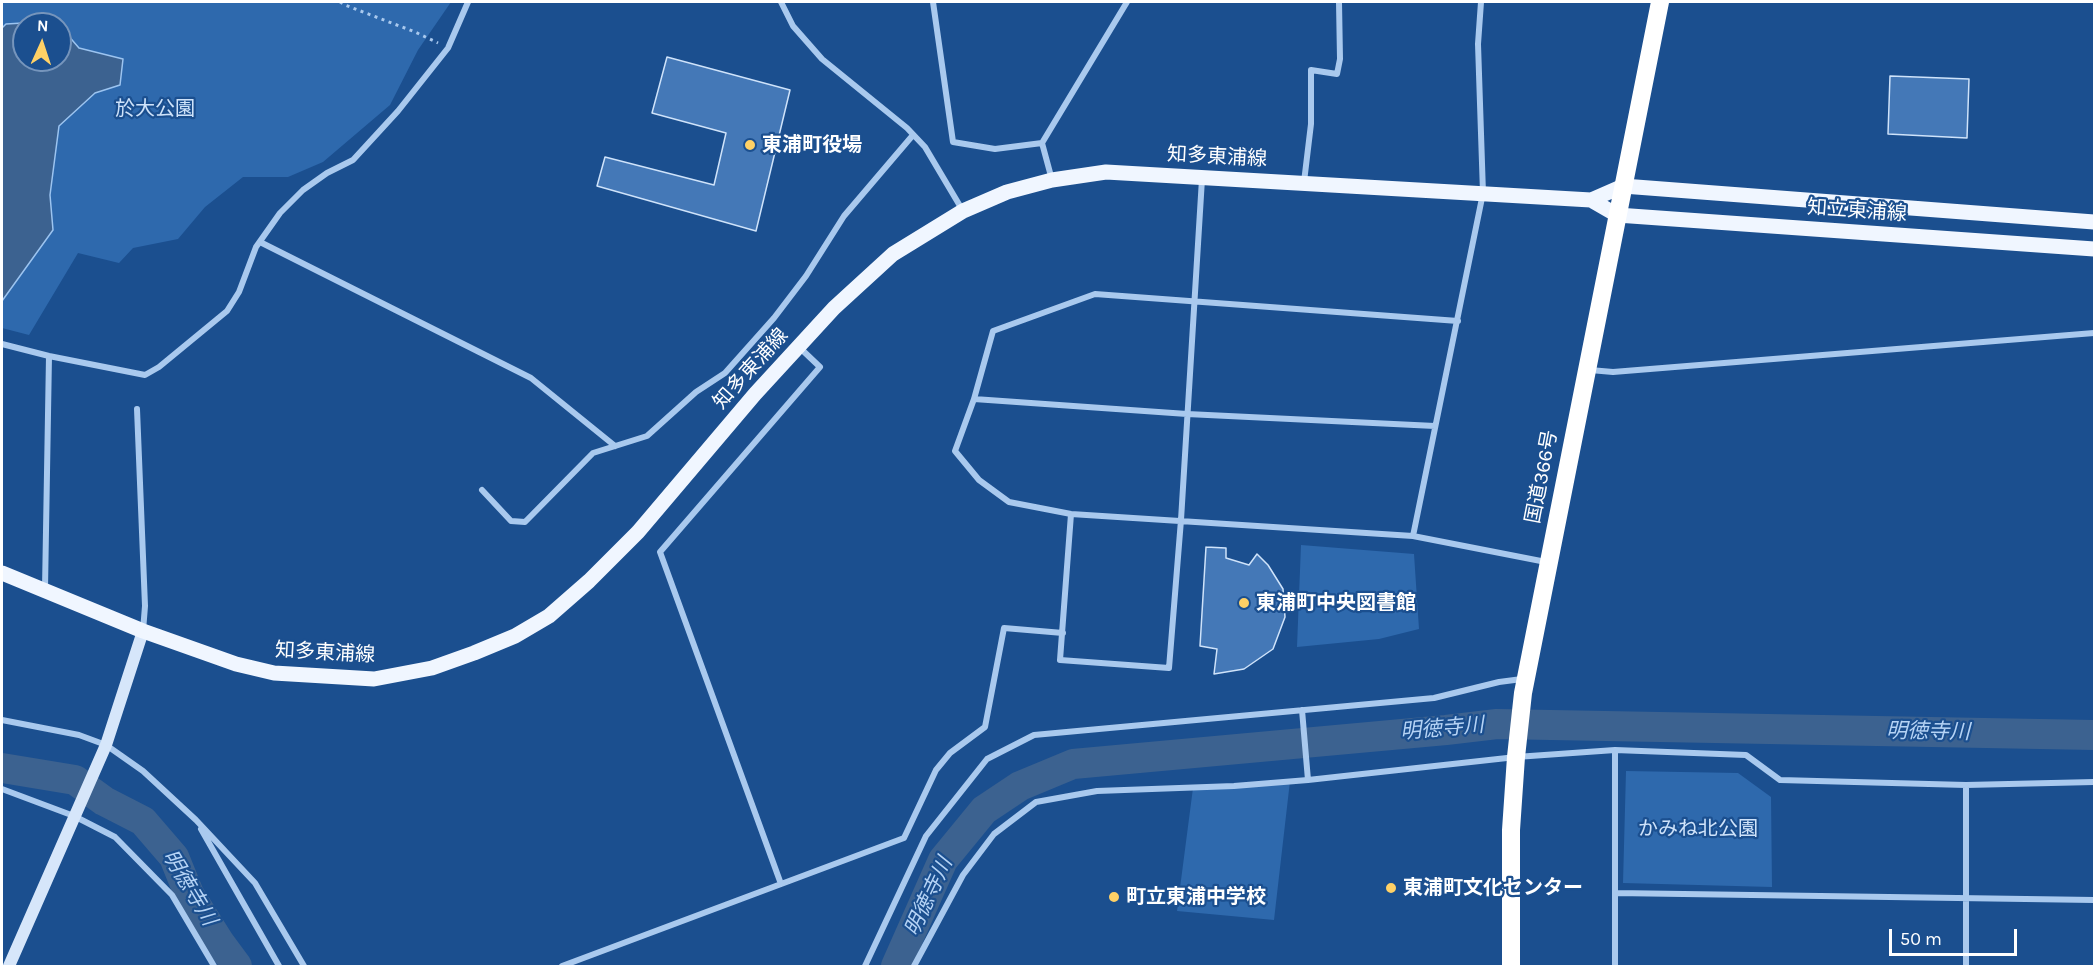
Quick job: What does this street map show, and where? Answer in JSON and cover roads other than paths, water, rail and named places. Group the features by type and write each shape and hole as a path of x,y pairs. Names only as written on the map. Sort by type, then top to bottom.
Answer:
{"highway":[{"name":"国道366号","path":"1511,966 1511,830 1516,751 1524,686 1660,2"}],"main road":[{"name":"知多東浦線","path":"2,573 143,632 236,664 274,673 374,679 432,668 515,636 549,616 589,581 638,532 755,394 834,308 893,254 963,211 1007,192 1052,180 1106,172 1591,200 1617,215"},
{"name":"知多東浦線","path":"1591,200 1623,186"},
{"name":"知立東浦線","path":"1623,186 2094,222"},
{"name":"知立東浦線","path":"1617,215 2094,249"}],"street":[{"path":"2,344 145,375 159,367 227,311 239,292 260,242 280,213 303,190 327,173 353,160 398,111 448,48 468,2"},
{"path":"781,2 792,26 822,59 925,147 963,211"},
{"path":"933,2 953,142 995,149 1042,143"},
{"path":"1052,180 1042,143 1127,2"},
{"path":"1304,183 1311,124 1311,70 1337,74 1340,59 1338,2"},
{"path":"1413,536 1483,193 1478,44 1481,2"},
{"path":"482,490 512,522 525,522 593,453 647,436 696,392 724,374 774,318 806,276 844,216 913,135"},
{"path":"1071,514 1060,660 1169,668 1203,177"},
{"path":"260,242 531,378 615,446"},
{"path":"1458,321 1095,294 993,331 974,399 955,451 979,480 1009,502 1071,514 1413,536 1548,562"},
{"path":"1587,370 1612,372 2094,333"},
{"path":"781,884 660,552 820,367 799,346"},
{"path":"45,591 49,356"},
{"path":"974,399 1187,414 1434,426"},
{"path":"9,966 106,745 143,632 145,606 137,409"},
{"path":"562,966 904,838 936,770 950,753 985,728 1004,628 1063,633"},
{"path":"865,966 926,836 987,759 1034,735 1434,698 1499,682 1524,686"},
{"path":"1302,710 1308,780"},
{"path":"2,720 79,735 106,745 143,771 196,820 255,883 304,966"},
{"path":"1615,750 1615,966"},
{"path":"914,966 963,874 994,834 1036,802 1097,791 1234,786 1308,780 1516,751 1615,750 1746,755 1780,780 1966,785 2094,782"},
{"path":"1966,785 1966,966"},
{"path":"2,789 74,816 115,837 172,895 214,966"},
{"path":"196,820 279,966"},
{"path":"1615,893 2094,900"}],"waterway":[{"name":"明徳寺川","path":"896,966 943,860 984,810 1020,786 1073,764 1497,724 2094,735"},
{"name":"明徳寺川","path":"2,768 75,780 104,801 143,821 174,857 189,894 237,966"}],"place":[{"name":"東浦町役場","path":"750,145"},
{"name":"東浦町中央図書館","path":"1244,603"},
{"name":"東浦町文化センター","path":"1391,888"},
{"name":"町立東浦中学校","path":"1114,897"}],"park label":[{"name":"於大公園","path":"155,109"},
{"name":"かみね北公園","path":"1698,829"}]}
